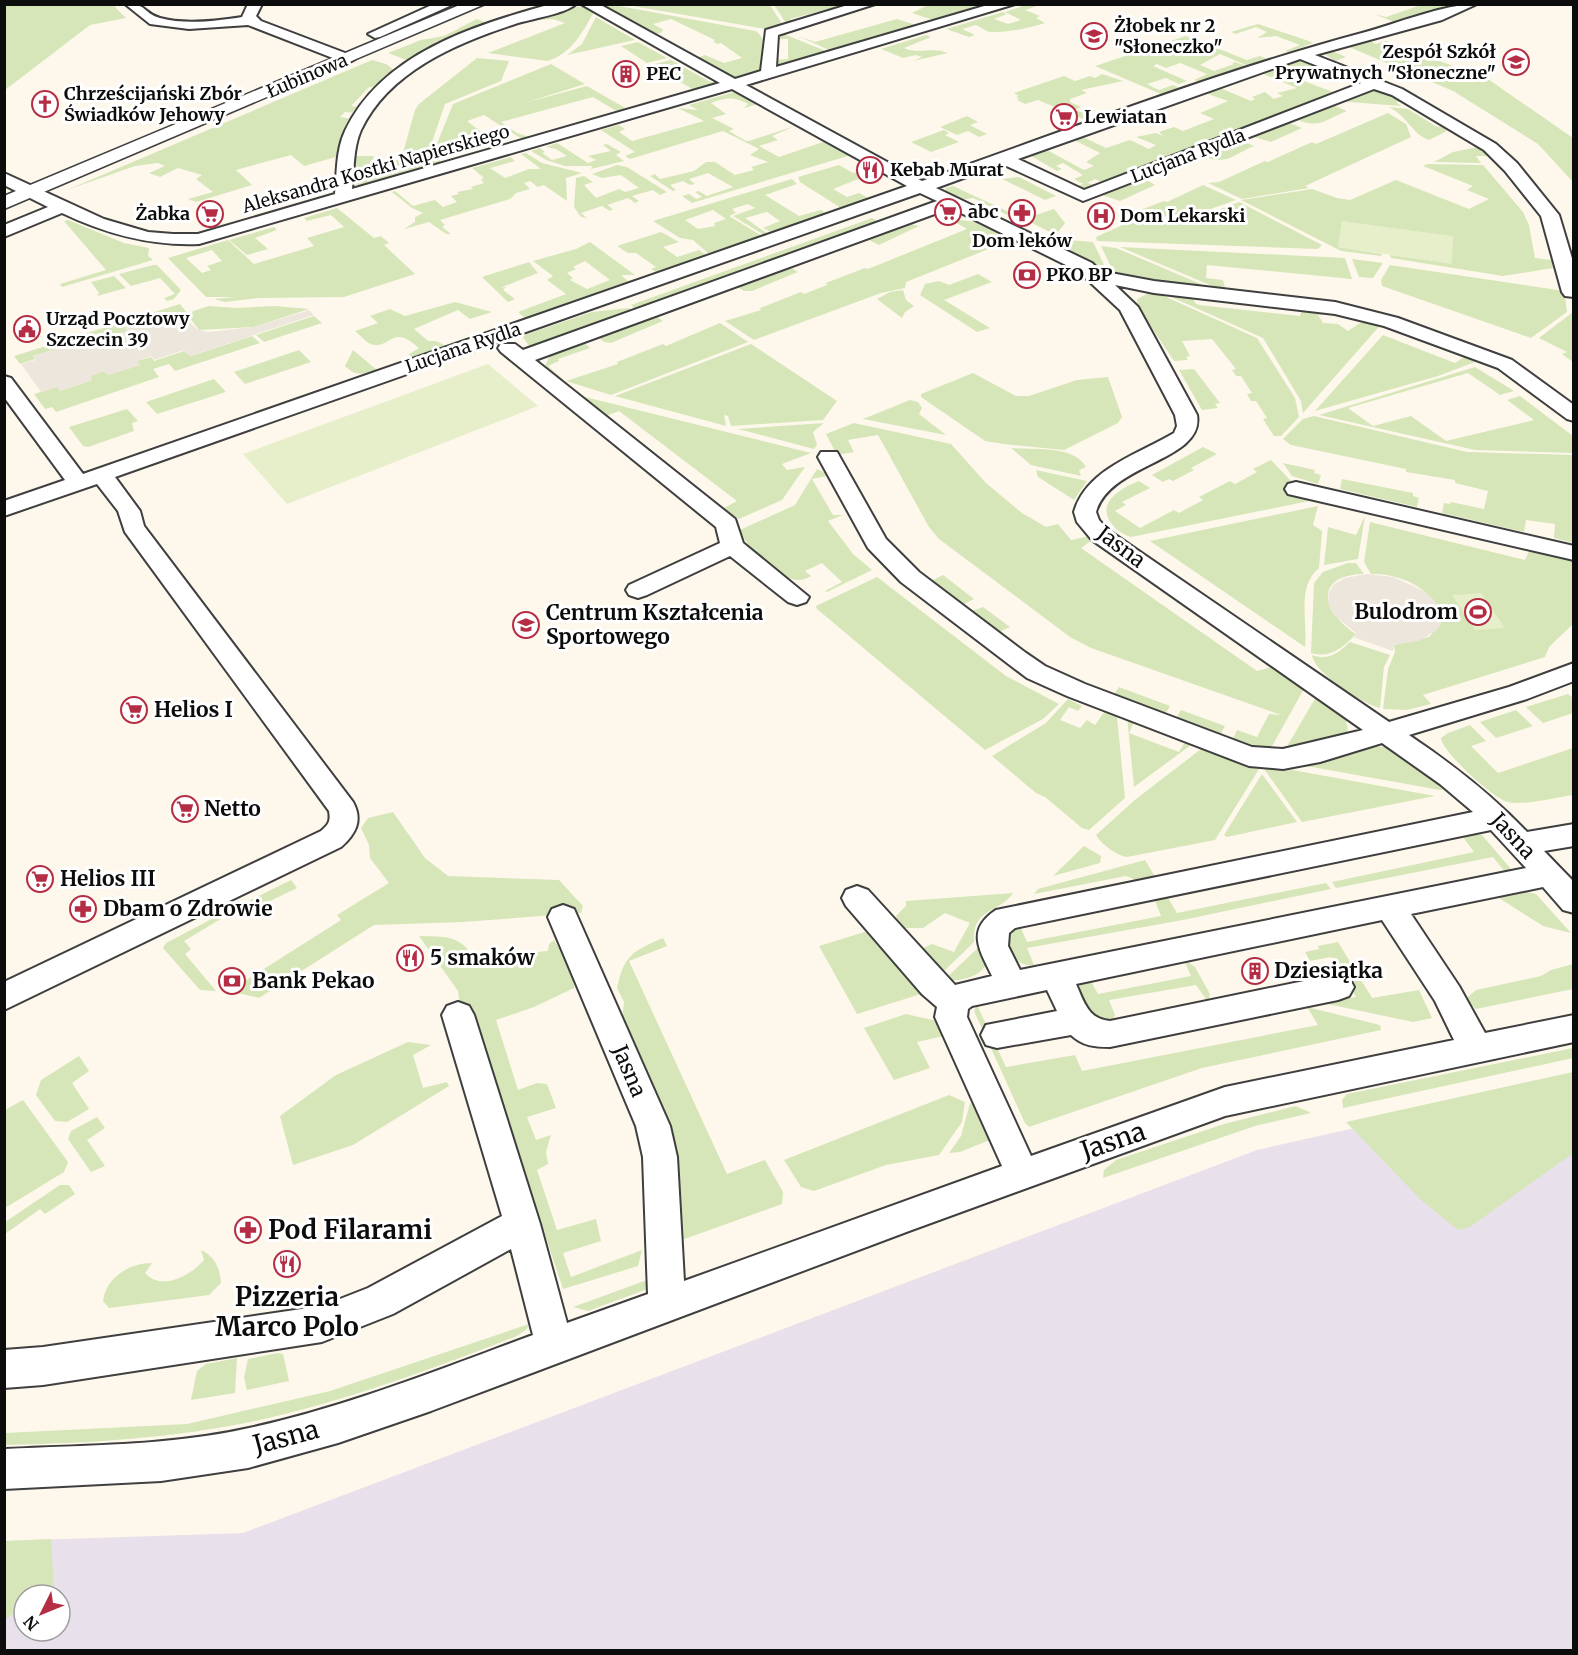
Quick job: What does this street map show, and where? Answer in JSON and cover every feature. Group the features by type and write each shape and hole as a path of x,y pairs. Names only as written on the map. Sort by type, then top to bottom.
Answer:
{"street":[{"path":"132,4 149,19 162,22 226,23 250,20 268,30 348,59"},
{"path":"250,20 255,4"},
{"path":"392,40 375,34 447,4"},
{"name":"Łubinowa","path":"4,203 477,4"},
{"path":"343,199 352,132 368,106 393,81 423,60 457,42 507,22 569,4"},
{"path":"588,4 921,187 1060,253 1096,275 1128,284 1335,308 1391,322 1505,364 1574,415"},
{"path":"768,75 771,33 868,4"},
{"name":"Aleksandra Kostki Napierskiego","path":"4,178 64,206 143,238 185,241 222,234 1008,4"},
{"name":"Lucjana Rydla","path":"4,509 1300,54 1437,17 1470,4"},
{"path":"1300,54 1376,82 1421,104 1469,132 1511,167 1550,215 1572,292"},
{"name":"Lucjana Rydla","path":"1003,158 1083,196 1376,82"},
{"path":"521,358 952,202"},
{"path":"4,232 64,206"},
{"name":"Jasna","path":"1096,275 1128,307 1186,415 1188,426 1183,438 1112,477 1090,497 1085,516 1100,535 1389,732 1467,789 1497,818 1574,902"},
{"path":"1128,307 1136,295 1163,288"},
{"path":"495,337 727,524 732,546 797,597"},
{"path":"4,381 90,479 129,511 133,527 343,809 346,821 342,829 331,839 4,998"},
{"path":"829,457 876,543 895,564 1036,672 1133,714 1249,756 1275,759 1298,758 1518,693 1574,670"},
{"path":"1296,489 1574,553"},
{"path":"638,590 732,546"},
{"path":"1012,985 993,945 994,927 1007,918 1497,818"},
{"path":"1520,844 1574,835"},
{"path":"953,1002 965,995 1056,975 1549,875"},
{"path":"857,898 933,985 953,1002"},
{"path":"1389,906 1442,986 1477,1049"},
{"name":"Jasna","path":"563,917 653,1126 660,1157 667,1305"},
{"path":"1056,975 1077,1021 1091,1033 1110,1034 1338,987"},
{"path":"953,1002 951,1017 1023,1174"},
{"path":"458,1015 522,1224 555,1346"},
{"path":"997,1035 1077,1021"},
{"name":"Jasna","path":"4,1469 161,1461 248,1448 421,1396 1225,1102 1574,1028"},
{"path":"4,1369 43,1366 321,1324 380,1301 522,1224"}],"shaded area":[{"path":"309,310 314,315 190,356 184,350 154,360 151,356 137,361 140,365 108,375 104,371 90,376 92,380 60,391 57,387 41,392 21,364 35,360 33,356 65,346 68,350 82,345 80,341 109,332 113,336 127,331 125,327 142,322 145,325 186,313 192,325 208,332 253,327"},
{"path":"1367,574 1393,577 1424,591 1435,601 1440,612 1441,623 1437,630 1419,641 1394,645 1393,651 1353,637 1356,633 1333,614 1328,603 1329,593 1334,584 1345,578"},
{"path":"1573,1079 1573,1650 5,1650 4,1541 243,1533 1257,1150"}],"green space":[{"path":"1029,4 1040,5 1025,10 1040,16 1036,18 1045,23 1004,31 989,32 976,25 962,29 975,35 969,37 946,29 1003,12 1007,14 994,19 1008,24 1021,20 1005,12"},
{"path":"4,5 117,5 115,7 126,18 90,25 5,90"},
{"path":"596,5 614,5 755,31 764,44 763,66 751,74 732,79 694,59 705,55 724,63 742,58 721,43 717,44 713,41 715,40 671,19 653,24 664,30 653,35"},
{"path":"627,5 770,5 784,27 765,29"},
{"path":"774,5 843,5 790,19 796,23 788,26"},
{"path":"928,5 979,5 933,20 912,13"},
{"path":"1421,5 1452,5 1394,22 1374,14 1386,17"},
{"path":"566,7 586,7 594,12 576,41 564,53 548,61 488,53 565,23 529,17"},
{"path":"596,17 635,40 567,55 582,44"},
{"path":"477,19 493,25 456,39 450,38 446,40 452,42 448,44 437,41 431,45 440,47 409,61 388,53 421,40 444,36"},
{"path":"897,19 916,25 829,50 798,36 815,42"},
{"path":"1258,24 1313,43 1289,52 1285,51 1300,45 1276,36 1257,38 1267,32 1256,27 1236,34 1231,32"},
{"path":"781,33 826,51 778,65 773,64 774,60 788,59 788,39 778,39"},
{"path":"926,35 931,37 904,48 948,53 913,61 922,57 916,55 903,58 881,49"},
{"path":"1186,36 1247,60 1260,56 1267,59 1248,66 1220,54 1200,65 1214,71 1235,62 1246,66 1200,82 1194,80 1207,74 1180,63 1166,68 1157,64 1153,66 1187,81 1179,84 1166,78 1147,84 1159,90 1173,85 1182,89 1163,95 1095,66"},
{"path":"1370,41 1376,44 1386,41 1488,79 1573,138 1573,182 1538,144 1453,91 1349,47 1334,52 1346,57 1335,61 1323,53"},
{"path":"638,42 667,58 647,63 621,46"},
{"path":"477,58 509,61 501,81 445,104 423,168 364,186 350,183 352,156 374,156 373,160 401,160 415,110 419,104"},
{"path":"372,60 386,64 398,73 381,88 369,87 351,106 362,108 352,111 358,113 345,112 340,117 352,119 341,151 343,155 304,166 291,155 236,170 252,185 196,202 188,199 213,192 196,179 202,175 178,168 160,177 149,173 165,166 158,163 135,166 67,190"},
{"path":"671,60 710,82 720,82 694,90 651,65"},
{"path":"1297,61 1310,61 1326,67 1283,73 1338,94 1103,183 1095,179 1087,183 1097,185 1088,188 1074,188 1083,184 1074,179 1083,175 1063,163 1056,166 1062,169 1057,171 1031,156 1047,150 1084,170 1094,166 1086,162 1100,153 1074,140 1083,137 1106,148 1130,140 1149,149 1156,145 1136,137 1156,133 1163,136 1159,132 1174,127 1183,131 1214,119 1200,113 1228,101 1205,93 1220,88 1251,101 1255,99 1252,97 1265,92 1274,99 1283,96 1277,93 1297,88 1261,73"},
{"path":"551,64 585,84 524,103 587,86 627,109 618,112 593,97 501,122 517,133 529,137 522,139 484,115 467,121 493,141 441,157 440,162 428,166 453,104"},
{"path":"1102,74 1123,81 1081,90 1087,93 1070,99 1070,102 1081,107 1075,110 1098,118 1088,121 1038,100 1025,104 1017,100 1019,99 1016,97 1019,96 1014,93 1064,76 1075,81 1090,76 1095,78"},
{"path":"1374,89 1407,100 1396,102 1401,106 1336,101"},
{"path":"734,92 758,104 744,108 748,104 738,100 716,101 711,103 726,114 712,118 734,129 729,131 746,141 795,126 772,136 778,140 759,146 779,157 826,141 851,155 692,203 682,196 689,194 696,199 702,197 695,192 699,191 707,196 733,187 708,173 689,179 695,184 690,185 683,181 670,185 676,190 673,191 650,176 655,174 660,179 694,171 706,162 715,162 735,175 754,170 751,167 768,162 750,155 759,149 723,131 630,159 625,156 635,152 601,130 619,125 625,129 619,132 632,141 704,121 678,108 698,110 689,105"},
{"path":"1330,104 1347,111 1316,123 1302,122 1293,118"},
{"path":"1389,107 1408,109 1437,127 1442,126 1447,131 1429,140 1418,134"},
{"path":"1388,113 1406,124 1411,137 1305,186 1309,188 1242,199 1208,183 1219,182 1265,161 1268,162 1312,142 1316,144"},
{"path":"967,116 978,122 970,125 987,134 979,137 968,131 957,135 940,127"},
{"path":"1285,121 1302,128 1271,142 1247,135"},
{"path":"944,130 949,133 945,135 959,142 931,152 911,142"},
{"path":"1237,139 1254,146 1222,160 1198,154"},
{"path":"557,143 588,163 596,160 588,156 611,151 603,145 607,144 621,152 616,155 624,161 591,169 592,166 565,166 546,160 531,151 540,148 545,152 542,153 552,160 567,156 556,149 546,147"},
{"path":"1478,147 1490,156 1476,156 1481,163 1434,162 1453,152"},
{"path":"526,153 542,163 582,173 566,178 567,201 544,185 538,187 530,181 524,183 530,189 516,193 510,199 440,220 445,225 442,227 451,234 446,234 429,222 404,229 415,222 415,217 423,213 412,208 392,192 395,191 413,206 435,200 443,207 457,202 451,196 459,194 457,192 473,189 471,187 484,183 481,179 484,178 472,168 511,157 515,161 490,168 505,178 529,169 541,169 521,154"},
{"path":"1427,164 1483,165 1523,212 1529,225 1535,258 1552,260 1553,268 1503,276 1391,258 1390,255 1452,263 1343,221 1338,247 1382,254 1381,256 1341,251 1241,200 1312,189 1350,200 1396,180 1469,209 1489,199 1467,190 1473,186 1423,166"},
{"path":"617,165 627,167 667,192 660,195 653,190 632,196 639,201 635,203 628,198 607,205 613,209 610,211 602,206 581,213 587,218 581,217 574,207 576,178 584,176 593,182 584,185 596,198 619,189 625,192 639,188 621,175 602,178 592,174"},
{"path":"839,165 853,173 859,172 866,176 833,189 847,197 859,193 870,199 841,208 800,182 798,177"},
{"path":"1140,176 1155,185 1120,201 1096,193"},
{"path":"1019,177 1056,196 1045,200 1002,179"},
{"path":"792,179 797,184 765,195 799,216 821,210 826,213 771,232 763,228 780,221 767,212 745,218 768,234 764,235 733,216 755,208 748,204 732,209 736,213 729,216 762,236 709,254 693,240 680,238 653,221","holes":["713,210 726,219 714,223 715,226 698,229 685,220"]},
{"path":"1203,185 1236,200 1196,214 1121,220 1132,216 1130,214 1164,201 1167,202"},
{"path":"953,186 1020,217 1015,219 973,198 960,200 946,192 945,188"},
{"path":"1239,202 1322,245 1318,249 1097,241 1096,237 1127,223 1199,217"},
{"path":"337,208 374,238 381,236 389,243 384,245 415,274 344,297 258,298 225,302 214,299 235,297 206,297 168,258 228,240 254,264 314,246 307,238 344,227 331,215 307,221 304,218","holes":["212,250 222,261 207,266 211,270 202,273 186,258"]},
{"path":"1054,209 1065,223 1056,235 1024,219"},
{"path":"872,218 882,224 638,312 631,305"},
{"path":"950,219 978,222 1006,235 1006,242 906,282 905,288 881,293 754,340 725,321 761,310 760,308 801,292 804,294 827,285 826,283 865,268 868,269 967,229"},
{"path":"68,220 124,243 149,248 148,256 153,260 62,287 60,284 106,270 64,221"},
{"path":"1342,221 1453,236 1452,264 1338,247"},
{"path":"906,223 919,226 879,245 865,238"},
{"path":"274,227 277,230 255,238 268,249 247,255 229,240"},
{"path":"661,232 679,242 663,247 677,257 699,250 706,255 656,272 651,269 656,267 636,253 628,253 617,246"},
{"path":"1047,241 1093,242 1106,269"},
{"path":"590,242 635,275 621,275 628,281 649,275 525,318 518,312 566,294 547,280 553,276 533,261 576,249","holes":["585,261 610,280 587,289 570,280 573,278 567,273"]},
{"path":"1101,246 1116,248 1208,287 1132,279 1113,271"},
{"path":"1120,247 1345,258 1352,279 1207,265 1206,278 1223,280 1225,288 1217,288"},
{"path":"1352,259 1383,263 1373,278 1359,277"},
{"path":"529,262 538,273 500,288 506,287 503,290 515,299 508,302 482,277"},
{"path":"157,265 181,290 174,299 167,301 164,298 175,294 160,278 131,286 119,274"},
{"path":"787,265 798,272 752,291 744,291 734,285"},
{"path":"1390,265 1564,291 1567,312 1531,338 1382,286 1381,280"},
{"path":"978,274 992,282 944,300 990,328 977,332 920,295 925,284 939,281 949,285"},
{"path":"114,276 126,288 97,296 99,293 91,282"},
{"path":"903,290 906,300 914,306 905,312 902,318 877,299 890,292"},
{"path":"1153,291 1257,338 1295,398 1299,417 1281,436 1274,436 1263,419 1267,418 1256,401 1251,401 1247,394 1252,393 1241,376 1236,376 1232,370 1236,369 1212,339 1182,341 1190,356 1186,357 1188,360 1174,361 1138,307 1137,299"},
{"path":"1160,292 1191,293 1195,303 1199,305 1300,316 1303,306 1334,314 1318,315 1323,323 1338,324 1348,331 1360,323 1383,322 1303,413 1301,401 1263,338"},
{"path":"455,302 492,312 470,319 458,310 414,329 428,341 436,341 446,346 411,358 409,354 419,348 410,341 398,337 380,345 374,345 355,331 378,323 370,316 390,309 405,316"},
{"path":"180,304 186,312 145,325 142,322 125,327 127,331 113,335 110,332 80,341 82,345 68,349 65,346 33,356 35,359 20,364 14,356"},
{"path":"209,306 237,308 275,306 309,309 253,327 199,330 189,317 193,311"},
{"path":"629,308 631,312 534,348 530,347 522,336 592,312"},
{"path":"1573,312 1573,362 1562,354 1567,352 1539,338"},
{"path":"653,314 663,321 611,343 604,342 595,335"},
{"path":"314,316 322,323 264,342 256,335"},
{"path":"720,323 748,342 611,395 566,381 618,364 617,362 663,344 666,346"},
{"path":"1383,335 1455,363 1466,356 1483,359 1438,376 1315,411"},
{"path":"252,336 260,343 175,371 169,364 153,369 159,377 56,412 52,407 45,409 34,394 57,387 60,391 92,380 90,376 104,371 108,375 140,365 137,361 151,357 154,361 184,351 191,356"},
{"path":"581,340 590,348 558,359 559,361 548,366 565,381 545,366 552,351"},
{"path":"751,344 837,401 823,420 731,426 728,416 724,415 726,426 615,396"},
{"path":"299,350 311,362 245,384 234,372"},
{"path":"353,350 377,370 360,374 345,366"},
{"path":"488,364 538,406 287,504 243,454"},
{"path":"1475,367 1514,391 1500,395 1468,373 1348,408 1373,426 1411,416 1446,441 1534,420 1507,400 1520,396 1573,436 1573,453 1475,450 1319,415"},
{"path":"1194,369 1220,403 1215,404 1218,408 1202,410 1179,370"},
{"path":"973,373 1016,396 1029,396 1077,380 1108,377 1122,417 1118,423 1064,450 985,441 921,397 921,394"},
{"path":"214,379 226,392 157,414 146,402"},
{"path":"577,395 811,453 782,464 787,470 805,467 782,500 739,519 722,509 737,501 619,411 606,416"},
{"path":"910,400 918,402 922,408 919,414 946,435 863,419"},
{"path":"127,409 138,421 132,423 134,431 88,447 83,446 69,427"},
{"path":"1314,416 1467,452 1573,455 1573,543 1554,538 1555,524 1526,520 1524,532 1442,513 1444,503 1450,504 1451,502 1484,509 1488,491 1455,483 1455,480 1406,472 1406,469 1291,445 1283,439 1303,419"},
{"path":"824,423 813,432 817,445 814,449 738,429"},
{"path":"854,423 951,444 986,483 1022,513 1046,527 1058,524 1071,540 1089,536 1092,540 1081,548 1257,671 1276,666 1305,687 1271,748 1261,753 1231,743 1237,730 1257,737 1269,714 1281,715 1091,648 1070,637 939,539 929,527 878,435 848,440 854,452 837,455 826,434"},
{"path":"1203,447 1217,454 1191,468 1194,470 1173,481 1169,479 1163,482 1152,475"},
{"path":"1011,448 1063,452 1080,460 1086,467 1079,470 1081,476 1031,465"},
{"path":"1271,460 1291,481 1289,489 1311,499 1309,501 1131,537 1116,528 1108,516 1108,503 1112,497 1139,481 1150,488 1122,502 1126,505 1115,511 1140,528 1174,510 1179,513 1203,500 1199,497 1230,481 1235,484 1257,472 1253,469"},
{"path":"1283,463 1315,470 1314,473 1321,475 1318,484 1292,476"},
{"path":"817,469 826,473 826,476 812,479 833,515 843,515 828,521 853,554 872,570 827,592 825,591 842,582 822,563 805,571 811,576 801,580 791,579 780,574 760,558 744,539 740,530 795,505"},
{"path":"1036,470 1087,481 1074,500 1038,477"},
{"path":"1342,479 1413,493 1413,496 1419,498 1417,507 1340,489"},
{"path":"1318,506 1313,525 1322,531 1319,568 1312,576 1305,594 1305,647 1150,541"},
{"path":"1365,516 1358,559 1324,565 1328,527 1356,535"},
{"path":"1370,522 1525,560 1530,549 1573,558 1573,624 1549,647 1545,657 1423,695 1431,704 1407,710 1383,709 1388,669 1395,652 1394,645 1429,637 1441,623 1439,611 1433,601 1416,586 1406,580 1383,574 1371,574 1364,562"},
{"path":"1348,563 1356,563 1364,574 1348,576 1336,581 1330,588 1328,596 1330,606 1336,615 1356,634 1336,651 1325,654 1311,653 1314,583 1323,572"},
{"path":"943,575 974,599 956,608 925,584"},
{"path":"877,577 1006,676 1059,704 1043,719 985,750 817,609 816,606"},
{"name":"Bulodrom","path":"1481,593 1505,628 1475,630 1452,595"},
{"path":"983,607 1010,627 993,635 964,614"},
{"path":"1350,642 1390,655 1384,667 1380,708 1340,686 1321,670 1312,655 1323,657 1333,655"},
{"path":"1119,687 1170,706 1163,718 1111,699"},
{"path":"1568,694 1573,698 1573,713 1543,723 1526,707"},
{"path":"1316,697 1346,720 1348,732 1285,750"},
{"path":"1068,699 1082,706 1078,711 1069,707 1060,720 1080,728 1087,720 1095,725 1105,711 1117,717 1125,798 1089,830 1082,828 1045,797 1036,793 992,756 1046,723"},
{"path":"1181,710 1225,726 1218,739 1173,723"},
{"path":"1516,710 1533,726 1496,738 1480,722"},
{"path":"1127,716 1135,720 1129,733 1179,752 1187,739 1195,742 1134,787"},
{"path":"1470,725 1486,741 1471,746 1498,773 1573,748 1573,795 1514,803 1492,793 1459,764 1441,738"},
{"path":"1363,745 1393,748 1450,788 1440,790 1295,764"},
{"path":"1205,746 1259,769 1215,840 1127,857 1114,852 1102,842 1096,835 1136,799"},
{"path":"1264,769 1287,769 1435,796 1302,822"},
{"path":"1262,774 1297,822 1227,837 1224,835"},
{"path":"393,812 425,858 448,876 559,880 583,906 581,913 463,922 374,925 259,998 229,991 341,920 337,915 389,883 370,858 369,845 361,828 368,818"},
{"path":"1482,835 1511,869 1506,873 1493,857 1336,888 1332,882 1474,852 1462,836"},
{"path":"1084,846 1101,856 1100,863 1053,876"},
{"path":"1145,860 1157,880 1141,882 1126,876 1034,894 1038,889"},
{"path":"291,880 297,888 245,913 238,906"},
{"path":"1326,883 1331,889 1183,920 1027,948 1034,965 1021,963 1007,948 1009,929 1020,926 1027,942 1161,916 1154,898 1167,896 1177,913"},
{"path":"1522,891 1536,894 1571,933 1543,926 1499,898 1499,895"},
{"path":"1013,893 1001,905 982,917 977,923 974,942 941,974 921,949 932,944 954,952 970,923 945,913 923,928 902,928 896,916 906,906 906,901"},
{"path":"227,911 229,914 184,941 191,949 185,954 216,991 200,990 163,948 166,943"},
{"path":"871,930 922,986 921,994 857,1014 819,946"},
{"path":"419,936 454,940 466,948 480,964 525,961 524,953 548,951 549,944 554,940 570,969 574,988 534,1007 496,1020 518,1090 537,1083 547,1084 556,1108 527,1117 536,1140 551,1135 546,1152 548,1164 537,1170 557,1230 596,1219 601,1241 563,1253 571,1277 642,1250 638,1266 563,1289 476,1027 461,1011 458,991"},
{"path":"663,938 667,946 629,961 727,1174 765,1160 783,1192 782,1204 679,1241 621,1032 624,1002 617,988 623,968 631,955"},
{"path":"1338,942 1372,998 1419,990 1432,1018 1413,1022 1323,1003 1356,997 1331,957 1310,961 1305,952 1319,949 1318,946"},
{"path":"981,945 986,965 982,970 966,978 942,982"},
{"path":"1185,962 1195,967 1210,994 1208,1002 1196,985 1109,1000 1115,1015 1112,1021 1105,1021 1090,1012 1077,991 1083,980 1089,978 1098,994 1191,976"},
{"path":"1573,964 1573,989 1476,1009 1468,1002 1468,997 1476,990 1541,976 1551,970"},
{"path":"977,1005 1006,1067 1075,1055 1082,1071 1318,1025 1307,1007 1380,1025 1381,1030 1202,1068 1029,1127 1025,1123 974,1011"},
{"path":"906,1014 937,1021 944,1036 917,1042 930,1068 894,1080 864,1028"},
{"path":"408,1042 431,1045 413,1055 423,1088 447,1082 449,1086 353,1145 293,1165 280,1116 336,1075"},
{"path":"1573,1048 1573,1058 1343,1108 1342,1100 1347,1094"},
{"path":"79,1056 89,1071 72,1083 89,1109 67,1122 55,1121 36,1095 41,1080"},
{"path":"1573,1072 1573,1153 1470,1227 1458,1230 1421,1200 1346,1122"},
{"path":"949,1095 965,1102 962,1122 939,1155 886,1165 814,1191 801,1187 784,1160"},
{"path":"23,1100 68,1162 64,1172 5,1208 5,1110"},
{"path":"970,1103 974,1105 990,1140 960,1152 949,1153 961,1136"},
{"path":"1296,1106 1311,1113 1255,1126 1103,1178 1104,1170 1116,1160 1224,1124"},
{"path":"97,1117 105,1128 87,1140 105,1166 91,1172 68,1139 71,1131"},
{"path":"60,1185 69,1185 75,1194 45,1214 40,1209 5,1234 5,1222"},
{"path":"201,1250 213,1259 218,1268 221,1283 209,1295 109,1308 103,1301 109,1285 120,1273 135,1266 152,1263 145,1273 152,1279 168,1281 176,1279 192,1271 204,1260"},
{"path":"647,1280 656,1282 653,1287 588,1311 573,1307"},
{"path":"529,1324 527,1329 517,1336 461,1357 347,1397 289,1413 219,1428 148,1437 76,1443 5,1445 5,1433 187,1424 330,1391"},
{"path":"283,1354 289,1381 247,1390 244,1378 248,1359"},
{"path":"237,1358 235,1393 191,1400 197,1371 206,1364"},
{"path":"51,1539 53,1583 12,1583 12,1615 5,1619 5,1541"}],"place":[{"name":"Żłobek nr 2 \"Słoneczko\"","path":"1094,36"},
{"name":"Zespół Szkół Prywatnych \"Słoneczne\"","path":"1516,62"},
{"name":"PEC","path":"626,74"},
{"name":"Chrześcijański Zbór Świadków Jehowy","path":"45,104"},
{"name":"Lewiatan","path":"1064,117"},
{"name":"Kebab Murat","path":"870,170"},
{"name":"abc","path":"948,212"},
{"name":"Dom leków","path":"1022,213"},
{"name":"Żabka","path":"210,214"},
{"name":"Dom Lekarski","path":"1101,216"},
{"name":"PKO BP","path":"1027,275"},
{"name":"Urząd Pocztowy Szczecin 39","path":"27,329"},
{"name":"Bulodrom","path":"1478,612"},
{"name":"Centrum Kształcenia Sportowego","path":"526,625"},
{"name":"Helios I","path":"134,710"},
{"name":"Netto","path":"185,809"},
{"name":"Helios III","path":"40,879"},
{"name":"Dbam o Zdrowie","path":"83,909"},
{"name":"5 smaków","path":"410,958"},
{"name":"Dziesiątka","path":"1255,971"},
{"name":"Bank Pekao","path":"232,981"},
{"name":"Pod Filarami","path":"248,1230"},
{"name":"Pizzeria Marco Polo","path":"287,1264"}]}
